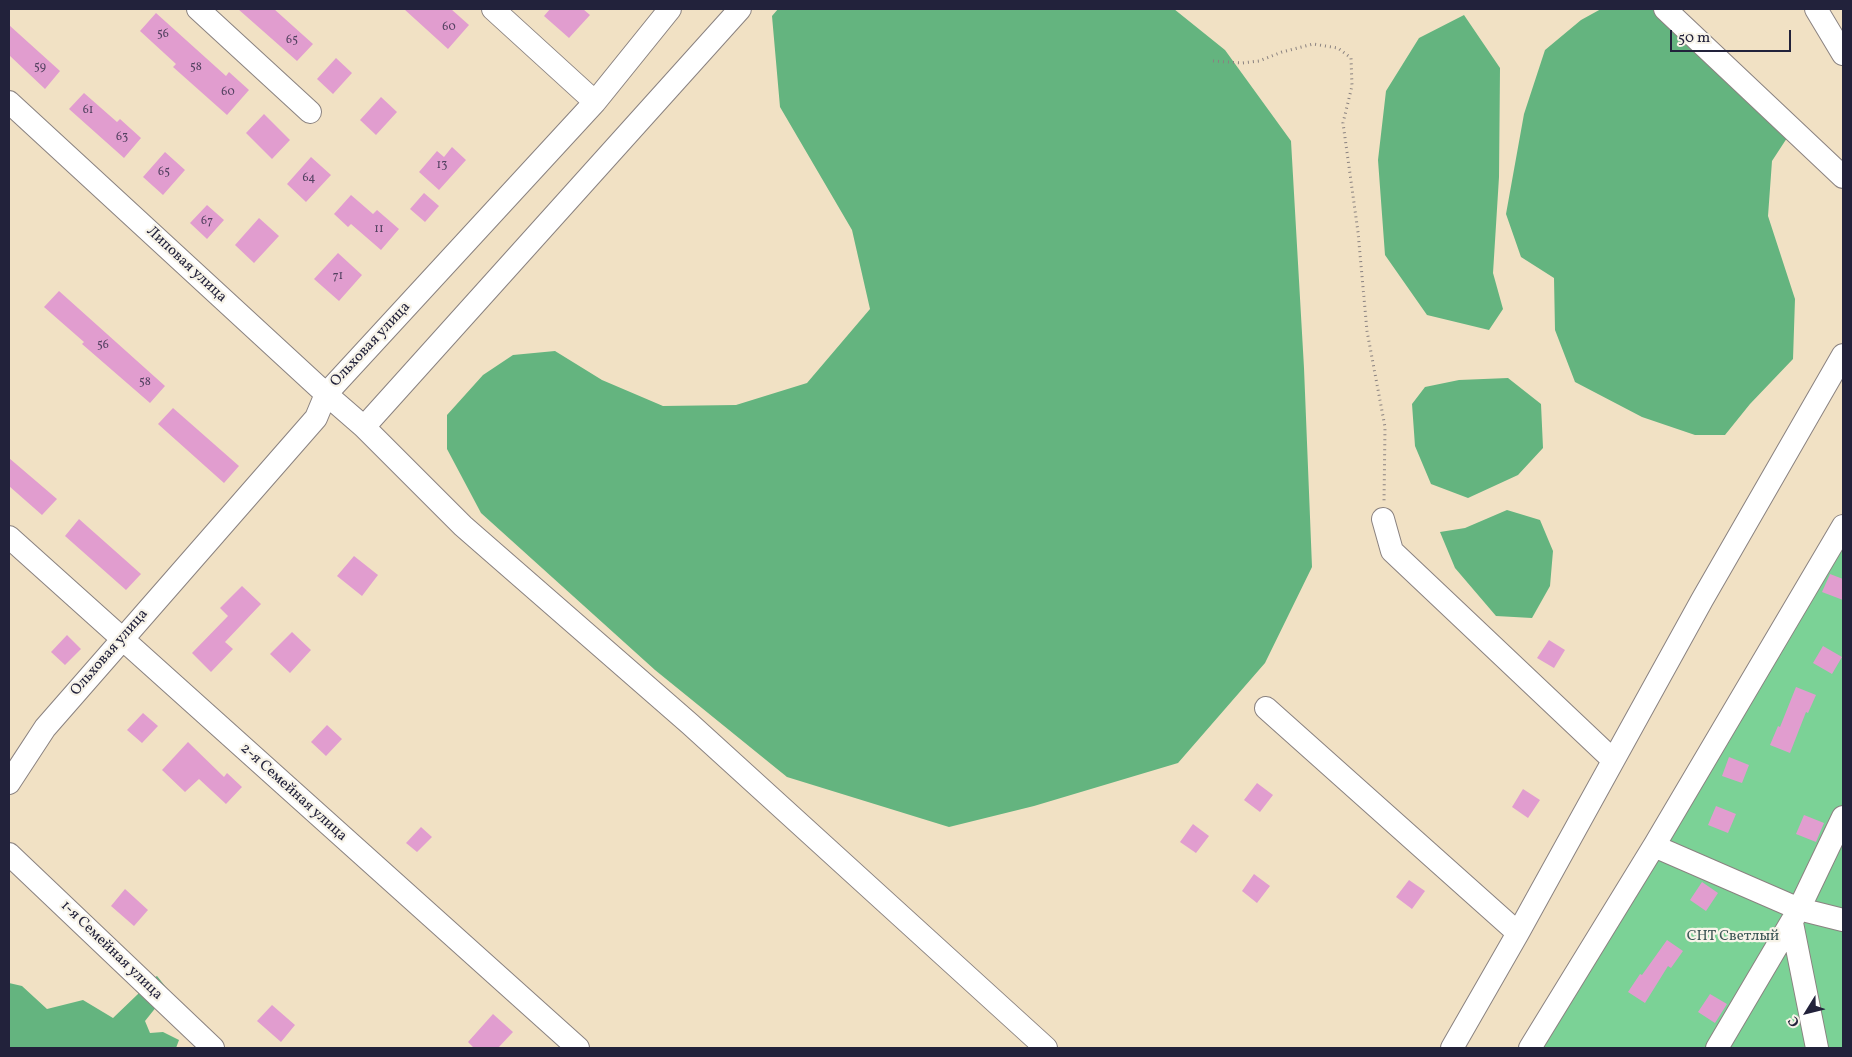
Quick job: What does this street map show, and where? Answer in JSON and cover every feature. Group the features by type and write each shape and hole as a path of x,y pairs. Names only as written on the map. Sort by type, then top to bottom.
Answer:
{"street":[{"path":"198,9 310,112"},
{"path":"493,9 595,102"},
{"name":"Ольховая улица","path":"9,783 45,728 316,418 326,394 595,102 670,9"},
{"path":"364,427 740,9"},
{"path":"1665,9 1843,177"},
{"path":"1816,9 1843,54"},
{"name":"Липовая улица","path":"9,102 364,427 463,526 690,724 1046,1048"},
{"path":"1452,1048 1518,933 1702,600 1843,355"},
{"path":"1383,519 1392,551 1614,760"},
{"path":"1530,1048 1654,846 1843,526"},
{"name":"2-я Семейная улица","path":"9,537 578,1048"},
{"path":"1266,708 1518,933"},
{"path":"1717,1048 1796,916 1843,816"},
{"path":"1654,846 1796,916 1843,920"},
{"name":"1-я Семейная улица","path":"9,854 213,1048"},
{"path":"1796,916 1817,1048"}],"path":[{"path":"1213,61 1242,63 1258,61 1282,52 1313,44 1338,48 1351,58 1352,86 1343,123 1358,232 1367,331 1385,427 1383,519"}],"green space":[{"path":"778,9 1174,9 1225,50 1291,141 1304,368 1312,567 1265,663 1178,763 1034,806 949,827 787,777 655,670 481,513 447,449 447,415 483,375 513,355 555,351 602,380 663,406 736,405 807,383 870,309 852,230 780,107 772,16"},
{"path":"1601,9 1654,9 1787,138 1772,161 1768,216 1795,299 1793,359 1750,404 1725,435 1695,435 1642,417 1575,382 1555,330 1554,278 1521,257 1506,214 1524,114 1545,50 1581,20"},
{"path":"1464,15 1500,68 1499,177 1493,273 1503,309 1489,330 1427,315 1385,255 1378,160 1386,91 1419,38"},
{"path":"1508,378 1541,404 1543,448 1518,475 1468,498 1431,484 1415,446 1412,404 1425,387 1459,380"},
{"path":"1507,510 1540,520 1553,551 1550,586 1532,618 1496,616 1455,568 1440,532 1465,528"},
{"name":"СНТ Светлый","path":"1843,533 1843,1048 1539,1048"},
{"path":"157,976 169,991 145,1021 150,1033 163,1032 179,1040 176,1048 9,1048 9,983 22,986 47,1009 83,1000 113,1018 138,994 145,983"}],"building":[{"path":"238,9 274,9 313,44 297,61"},
{"path":"404,9 451,9 469,25 448,49"},
{"path":"550,9 583,9 590,15 569,38 544,16"},
{"path":"156,13 226,76 229,72 249,90 227,115 173,67 176,64 140,31"},
{"path":"9,25 60,71 45,89 9,55"},
{"path":"336,58 352,73 333,94 317,79"},
{"path":"84,93 117,122 120,119 141,138 124,158 69,109"},
{"path":"381,97 397,112 376,135 360,120"},
{"path":"264,114 290,140 272,159 246,133"},
{"path":"452,147 466,160 439,190 419,172 437,151 444,157"},
{"path":"165,152 185,170 163,195 143,177"},
{"path":"311,157 331,175 306,202 287,184"},
{"path":"424,193 439,206 425,222 410,209"},
{"path":"351,195 373,214 377,210 399,229 381,250 351,224 348,227 334,214"},
{"path":"207,205 224,220 207,239 190,223"},
{"path":"259,218 279,236 254,263 235,245"},
{"path":"338,253 362,275 339,301 314,279"},
{"path":"59,291 165,386 150,403 82,344 84,342 44,307"},
{"path":"173,408 239,466 224,483 158,424"},
{"path":"9,458 57,499 42,515 9,486"},
{"path":"79,519 141,574 126,590 65,536"},
{"path":"354,556 378,575 362,596 337,576"},
{"path":"1830,574 1843,579 1843,600 1822,592"},
{"path":"242,586 261,604 225,642 233,649 211,672 192,653 228,616 220,608"},
{"path":"292,632 311,650 290,673 270,654"},
{"path":"67,635 81,649 65,665 51,652"},
{"path":"1549,640 1565,650 1554,668 1537,658"},
{"path":"1823,646 1842,657 1832,674 1813,663"},
{"path":"1796,687 1816,695 1808,713 1806,712 1790,753 1770,745 1778,726 1780,727"},
{"path":"143,713 158,726 142,743 127,730"},
{"path":"327,725 342,739 326,756 311,742"},
{"path":"188,742 224,777 227,773 242,787 226,804 199,779 185,792 162,770"},
{"path":"1729,757 1749,765 1742,783 1722,776"},
{"path":"1257,783 1273,795 1260,812 1244,800"},
{"path":"1523,789 1540,800 1528,818 1512,807"},
{"path":"1716,806 1736,814 1728,833 1708,825"},
{"path":"1804,815 1824,823 1816,842 1796,834"},
{"path":"1193,824 1209,836 1196,853 1180,842"},
{"path":"421,827 432,837 417,852 406,843"},
{"path":"1254,874 1270,886 1257,903 1242,891"},
{"path":"1409,880 1425,891 1412,909 1396,897"},
{"path":"1702,882 1718,893 1706,911 1690,900"},
{"path":"125,889 148,910 134,926 111,906"},
{"path":"1667,940 1683,951 1671,968 1668,966 1645,1003 1628,992"},
{"path":"1710,994 1727,1004 1715,1023 1698,1012"},
{"path":"272,1005 295,1025 281,1042 257,1021"},
{"path":"493,1014 513,1032 498,1048 474,1048 468,1042"}]}
